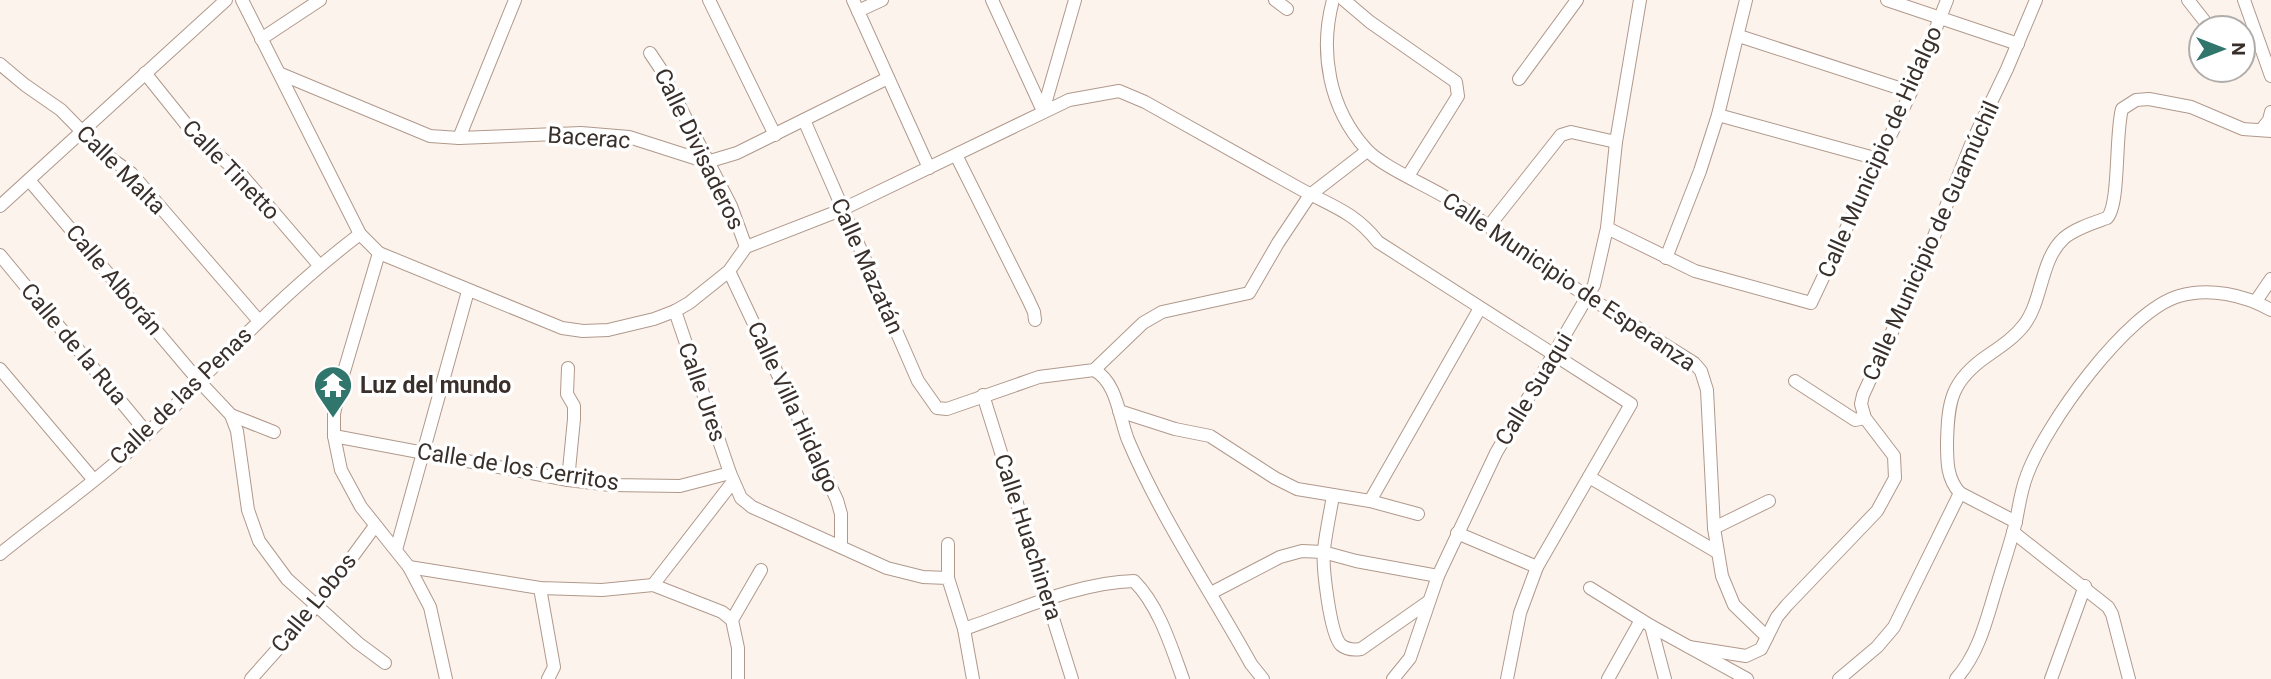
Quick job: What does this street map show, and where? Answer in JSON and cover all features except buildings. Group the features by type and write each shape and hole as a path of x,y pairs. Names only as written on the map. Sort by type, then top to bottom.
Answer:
{"street":[{"path":"0,206 226,0"},
{"path":"242,0 360,234 379,253 562,328 583,331 608,330 675,311 690,303 729,271 746,247 841,210 1042,111 1069,100 1119,91 1145,102 1310,195 1348,213 1365,225 1378,242 1631,404 1537,567 1520,613 1507,679"},
{"path":"261,39 320,0"},
{"path":"459,138 515,0"},
{"path":"709,0 775,135"},
{"path":"882,0 855,5 929,168"},
{"path":"992,0 1042,111"},
{"path":"1042,111 1075,0"},
{"path":"1275,0 1287,9"},
{"name":"Calle Municipio de Esperanza","path":"1334,0 1329,16 1327,47 1330,80 1335,102 1367,151 1447,197 1588,297 1695,363 1701,371 1707,390 1717,552 1727,592 1734,605 1767,638"},
{"path":"1344,0 1370,22 1457,82 1458,96 1408,176"},
{"path":"1520,79 1577,0"},
{"path":"1607,228 1666,258 1700,171 1718,115 1746,0"},
{"path":"1887,0 2018,44"},
{"name":"Calle Municipio de Hidalgo","path":"1666,258 1712,276 1811,303 1911,92 1947,0"},
{"name":"Calle Municipio de Guamúchil","path":"1865,418 1861,404 1863,395 1920,271 1972,142 2036,0"},
{"path":"2188,0 2199,14"},
{"path":"2245,0 2271,76"},
{"name":"Calle Suaqui","path":"1393,679 1410,658 1438,576 1496,453 1588,297 1597,275 1607,228 1616,142 1641,1"},
{"path":"1739,36 1911,92"},
{"name":"Calle Divisaderos","path":"650,54 660,68 731,206 746,247"},
{"name":"Calle Malta","path":"0,64 61,110 102,152 131,173 259,321"},
{"name":"Calle Tinetto","path":"145,73 198,139 240,173 319,265"},
{"name":"Bacerac","path":"281,74 430,136 459,138 593,134 629,137 707,162"},
{"path":"707,162 737,153 888,78"},
{"path":"2129,679 2108,607 2014,527 1960,493 1950,478 1948,423 1953,392 1968,371 2022,328 2034,309 2053,255 2064,238 2107,218 2112,213 2122,109 2136,100 2149,99 2191,107 2243,129 2266,131 2271,112"},
{"path":"1718,115 1878,159"},
{"name":"Calle Mazatán","path":"804,120 841,210 918,381 937,408 947,409 983,395"},
{"path":"1489,226 1561,135 1572,132 1616,142"},
{"path":"983,395 1039,377 1094,370 1143,323 1162,312 1249,293 1310,195 1367,151"},
{"path":"956,155 1028,299 1035,320"},
{"name":"Calle Alborán","path":"29,180 198,380 231,415"},
{"name":"Calle de las Penas","path":"0,554 147,433 259,321 319,265 360,234"},
{"path":"379,253 340,385 334,414 334,436 341,470 361,507 409,568 430,607 446,679"},
{"name":"Calle de la Rua","path":"0,255 147,433"},
{"name":"Calle Villa Hidalgo","path":"729,271 837,500 841,514 841,547"},
{"path":"2256,301 2271,279"},
{"path":"396,550 467,291"},
{"path":"1956,679 1966,668 1978,645 2027,475 2035,457 2074,395 2109,349 2125,332 2169,299 2180,295 2222,294 2256,301 2271,310"},
{"path":"1370,501 1480,308"},
{"name":"Calle Ures","path":"675,311 731,478"},
{"path":"568,368 568,394 574,406 574,419 568,480"},
{"path":"0,369 93,479"},
{"path":"1094,370 1101,374 1109,385 1127,438 1144,475 1251,664 1263,679"},
{"path":"1689,647 1746,656 1761,649 1777,617 1877,511 1895,478 1896,461 1892,450 1865,418 1855,420 1795,381"},
{"name":"Calle Huachinera","path":"983,395 1072,679"},
{"path":"1119,411 1175,429 1210,436 1297,489 1370,501 1418,514"},
{"path":"231,415 274,432"},
{"path":"231,415 237,432 248,510 260,541 288,579 358,643 385,663"},
{"name":"Calle de los Cerritos","path":"334,436 568,480 639,486 680,486 731,478"},
{"path":"1589,477 1717,552"},
{"path":"653,585 731,478 741,498 752,507 887,568 923,577 948,578"},
{"path":"1839,679 1877,648 1894,627 1960,493"},
{"path":"1333,496 1324,551 1326,585 1335,635 1342,646 1352,650 1361,649 1428,602"},
{"path":"1714,528 1769,501"},
{"name":"Calle Lobos","path":"251,679 317,605 374,526"},
{"path":"1457,533 1537,567"},
{"path":"948,544 948,578 964,629 973,679"},
{"path":"1211,593 1280,557 1302,551 1324,551 1356,561 1438,576"},
{"path":"409,568 540,588 602,590 653,585 722,612 732,620 738,648 738,679"},
{"path":"732,620 761,570"},
{"path":"964,629 1112,581 1134,580 1144,591 1156,614 1183,679"},
{"path":"2051,679 2085,586"},
{"path":"540,588 554,667 548,679"},
{"path":"1590,588 1646,623 1747,679"},
{"path":"1608,679 1646,623"},
{"path":"1646,623 1665,679"}],"place":[{"name":"Luz del mundo","path":"333,419"}]}
